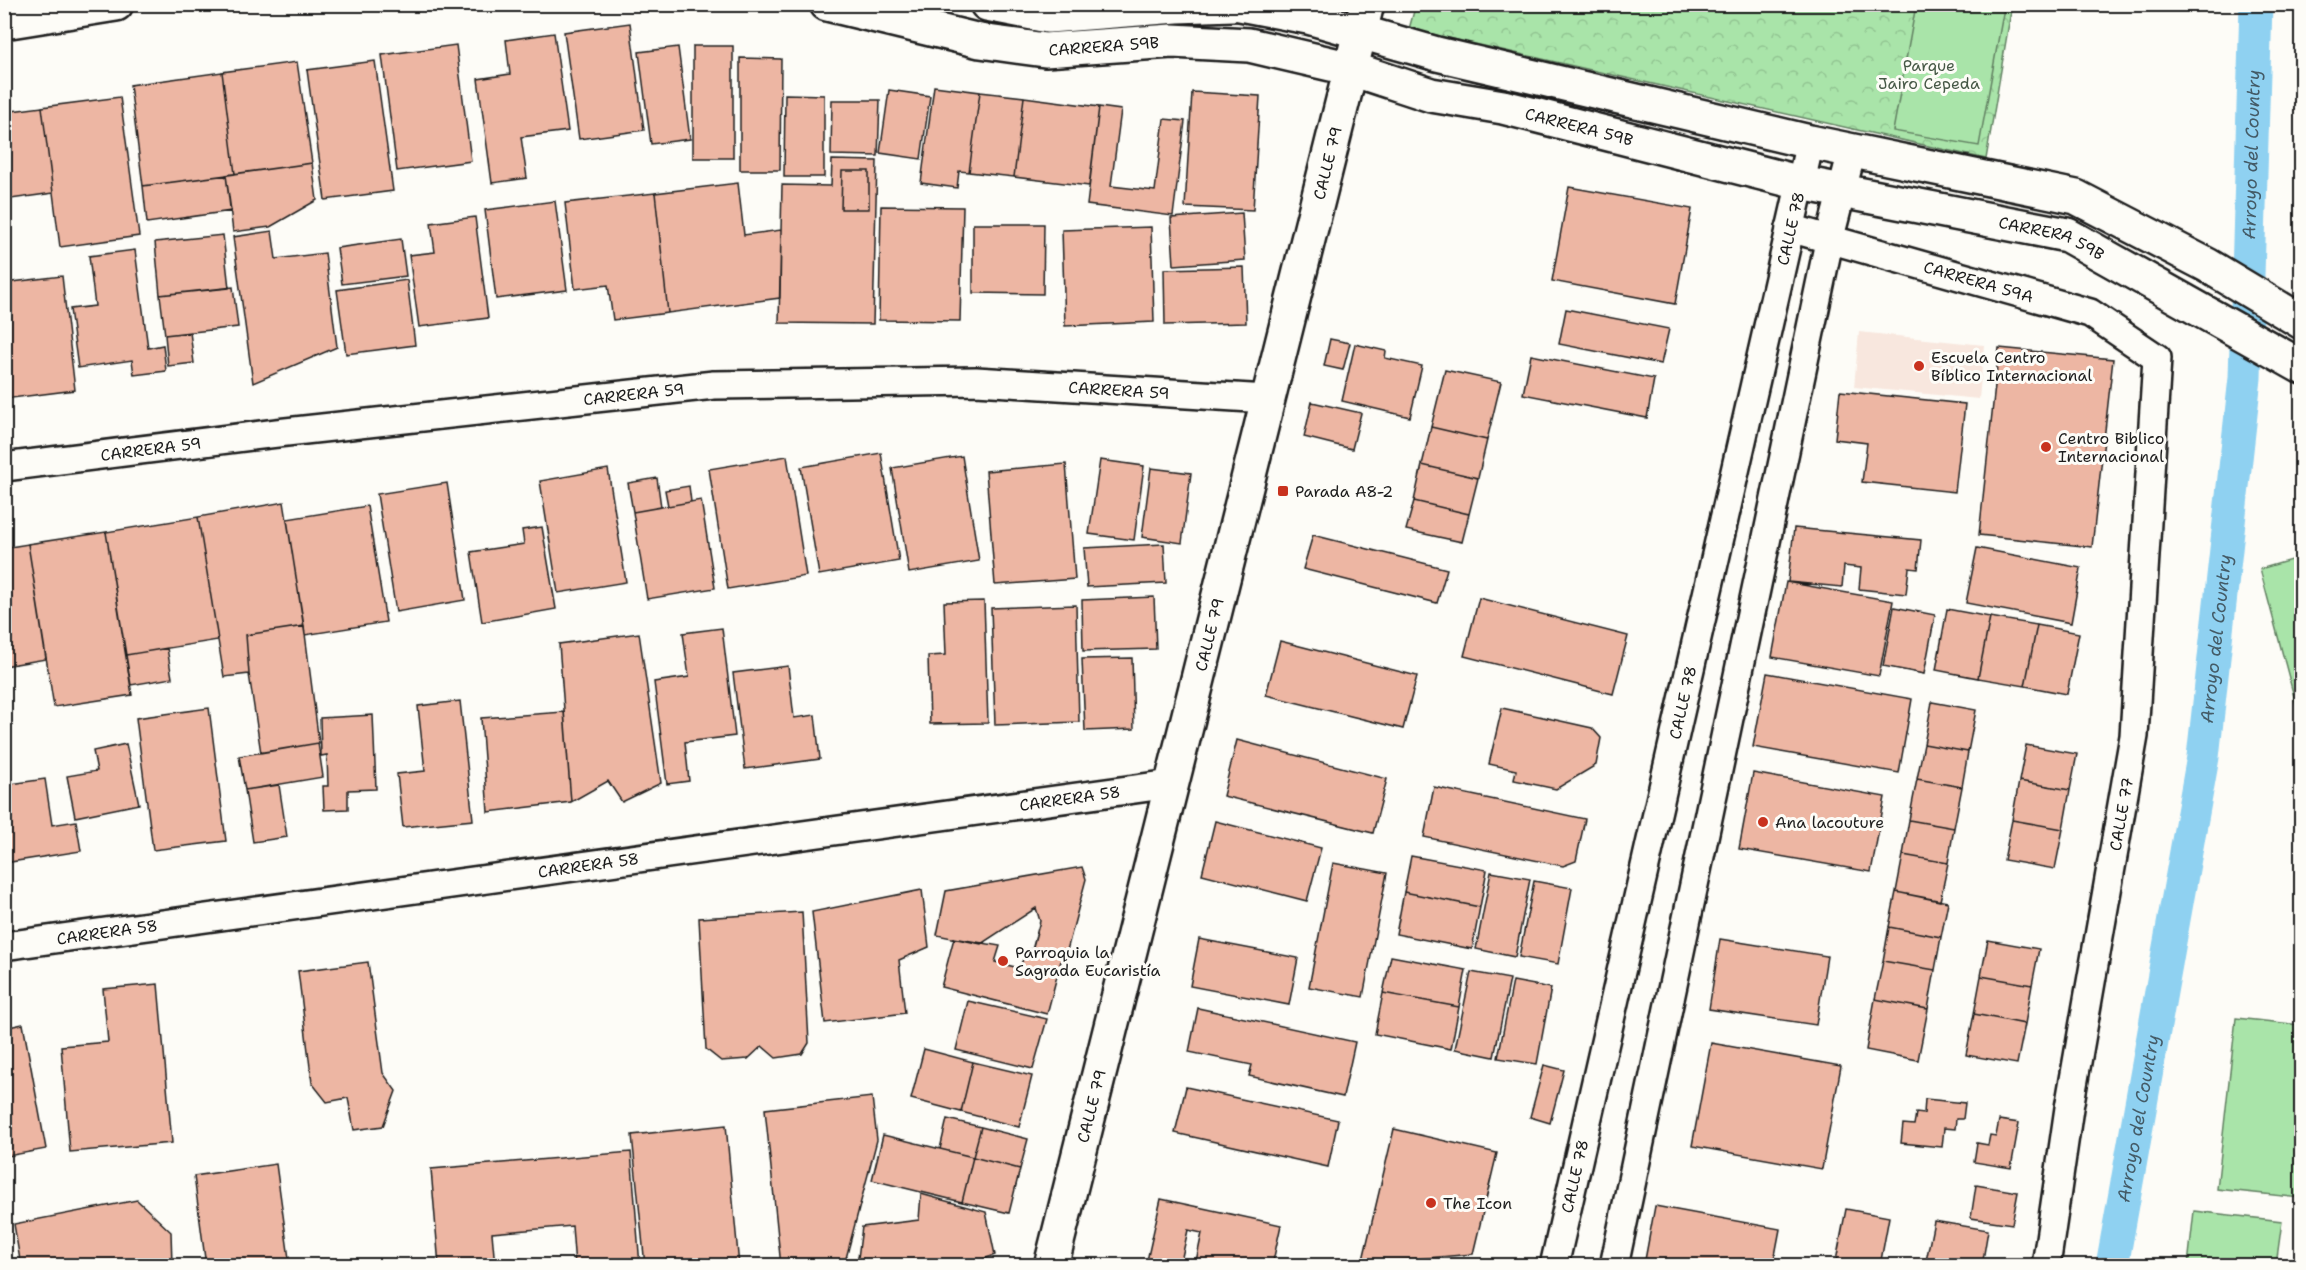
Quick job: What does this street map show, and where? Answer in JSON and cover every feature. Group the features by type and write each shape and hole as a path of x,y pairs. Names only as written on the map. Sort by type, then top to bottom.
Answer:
{"street":[{"path":"4,21 116,4"},
{"name":"CARRERA 59B","path":"827,4 876,11 980,41 1045,50 1172,41 1249,45 1352,69 1431,95 1503,107 1801,183 2067,235 2198,311 2294,362"},
{"name":"CARRERA 59B","path":"987,4 1048,16 1233,4"},
{"path":"1240,4 1308,17 1364,18 1437,54 1810,142 2076,197 2207,265 2301,322"},
{"name":"CALLE 79","path":"1051,1266 1364,18"},
{"name":"CALLE 78","path":"1554,1266 1810,142"},
{"path":"1614,1266 1830,237 1852,151"},
{"name":"CARRERA 59A","path":"1790,228 1830,237 2090,314 2157,358"},
{"name":"CALLE 77","path":"2046,1266 2071,1097 2134,736 2157,358"},
{"name":"CARRERA 59","path":"4,467 277,433 714,385 976,381 1267,399"},
{"name":"CARRERA 58","path":"4,946 1171,784"}],"shaded area":[{"name":"Escuela Centro Bíblico Internacional","path":"1859,332 1984,345 1979,399 1854,387"}],"green space":[{"name":"Parque Jairo Cepeda","path":"1416,4 2012,5 1986,159 1409,29"},
{"path":"1916,5 1986,5 2004,8 1979,146 1893,131"},
{"path":"2302,558 2301,723 2260,569"},
{"path":"2236,1018 2301,1025 2301,1198 2217,1189"},
{"path":"2194,1211 2282,1221 2276,1265 2188,1265"}],"building":[{"path":"630,23 644,130 579,139 564,32"},
{"path":"554,33 568,131 521,137 527,178 492,183 478,79 510,74 506,40"},
{"path":"456,45 471,161 397,171 382,55"},
{"path":"693,46 733,46 733,158 693,158"},
{"path":"678,47 690,139 651,144 639,52"},
{"path":"740,58 781,59 780,170 740,170"},
{"path":"375,61 393,191 325,200 307,70"},
{"path":"297,62 312,163 235,174 222,72"},
{"path":"222,72 235,174 143,186 130,85"},
{"path":"934,86 980,92 969,172 959,171 957,188 921,183"},
{"path":"889,90 930,96 921,159 880,153"},
{"path":"980,92 1024,97 1014,177 969,172"},
{"path":"1192,92 1260,96 1253,210 1185,207"},
{"path":"785,94 824,95 824,177 784,177"},
{"path":"120,97 139,236 60,247 42,107"},
{"path":"1024,97 1099,107 1089,186 1014,177"},
{"path":"832,100 880,100 878,156 831,155"},
{"path":"42,107 53,193 4,200 4,112"},
{"path":"1099,107 1121,110 1111,186 1155,191 1164,119 1185,121 1173,216 1087,205"},
{"path":"832,160 877,161 873,324 779,323 782,185 831,186"},
{"path":"312,163 317,200 270,227 233,232 226,175"},
{"path":"842,171 869,171 869,209 841,209"},
{"path":"226,175 231,211 147,223 143,186"},
{"path":"738,183 744,235 781,230 780,298 668,313 655,193"},
{"path":"1569,187 1692,209 1675,304 1552,281"},
{"path":"655,193 668,313 613,320 608,285 575,289 565,203"},
{"path":"555,201 567,290 496,299 485,210"},
{"path":"881,206 963,207 960,321 879,320"},
{"path":"1242,213 1245,260 1174,265 1171,218"},
{"path":"475,217 488,318 419,327 409,255 435,252 431,223"},
{"path":"973,224 1044,224 1043,294 973,293"},
{"path":"1151,227 1154,322 1065,326 1062,230"},
{"path":"272,231 276,259 325,253 337,347 253,383 233,237"},
{"path":"223,235 229,288 160,295 155,242"},
{"path":"401,239 406,276 342,284 337,248"},
{"path":"135,250 148,348 163,345 166,371 134,375 132,360 78,368 70,309 95,306 89,256"},
{"path":"1244,267 1246,323 1165,325 1164,269"},
{"path":"62,276 75,390 4,399 4,283"},
{"path":"407,280 415,345 346,354 337,290"},
{"path":"233,287 238,327 165,335 160,295"},
{"path":"1566,309 1669,329 1661,364 1559,344"},
{"path":"190,332 194,363 168,366 165,335"},
{"path":"1330,339 1350,343 1343,370 1324,366"},
{"path":"1355,344 1386,351 1385,358 1422,366 1410,417 1342,401"},
{"name":"Centro Biblico Internacional","path":"1999,348 2113,359 2092,547 1979,535"},
{"path":"1531,355 1654,379 1647,418 1523,394"},
{"path":"1445,370 1501,382 1487,440 1431,427"},
{"path":"1840,391 1965,404 1955,492 1862,482 1867,443 1835,439"},
{"path":"1312,402 1361,413 1352,449 1304,437"},
{"path":"1431,427 1487,440 1478,478 1422,465"},
{"path":"881,453 899,561 819,575 801,467"},
{"path":"787,456 806,576 728,589 709,469"},
{"path":"962,456 979,561 909,573 892,468"},
{"path":"1100,460 1144,466 1134,540 1089,534"},
{"path":"1066,464 1075,579 995,585 986,471"},
{"path":"1422,465 1478,478 1469,514 1414,501"},
{"path":"1151,468 1191,473 1182,543 1142,537"},
{"path":"608,469 626,582 558,593 540,481"},
{"path":"657,478 661,507 633,512 628,483"},
{"path":"447,483 465,600 396,612 377,494"},
{"path":"689,486 691,502 668,506 665,490"},
{"path":"701,500 715,588 647,599 633,512"},
{"path":"1414,501 1469,514 1462,542 1406,530"},
{"path":"284,502 304,626 246,635 249,674 224,677 198,517"},
{"path":"367,506 386,622 305,635 287,519"},
{"path":"198,517 218,640 126,655 106,532"},
{"path":"542,527 556,609 482,622 471,552 524,544 522,530"},
{"path":"1794,528 1921,540 1918,569 1909,568 1906,594 1859,589 1861,568 1844,566 1842,587 1788,582"},
{"path":"106,532 132,695 54,707 28,544"},
{"path":"1313,535 1447,569 1437,603 1303,569"},
{"path":"28,544 46,659 4,666 4,548"},
{"path":"1164,544 1166,583 1087,587 1084,548"},
{"path":"1977,548 2081,568 2071,623 1966,603"},
{"path":"1786,582 1893,601 1879,676 1772,657"},
{"path":"1154,597 1156,649 1083,651 1082,600"},
{"path":"1479,598 1628,636 1613,694 1464,656"},
{"path":"984,601 988,723 930,724 928,656 946,655 944,602"},
{"path":"1076,605 1079,722 995,725 991,608"},
{"path":"1894,607 1935,615 1924,674 1883,666"},
{"path":"1947,609 1990,617 1978,678 1936,670"},
{"path":"1990,617 2037,625 2025,686 1978,678"},
{"path":"2037,625 2079,633 2067,694 2025,686"},
{"path":"304,626 319,743 261,753 249,674 246,635"},
{"path":"722,628 735,736 685,742 689,781 667,784 654,682 689,677 683,633"},
{"path":"639,633 661,783 622,802 608,781 571,802 559,644"},
{"path":"1280,641 1417,676 1403,729 1266,695"},
{"path":"167,648 172,678 131,685 126,655"},
{"path":"1132,658 1134,729 1085,731 1082,659"},
{"path":"788,666 794,718 815,715 820,759 745,769 733,673"},
{"path":"1767,673 1912,699 1899,773 1753,747"},
{"path":"460,701 473,820 403,827 397,774 425,771 418,706"},
{"path":"1932,702 1976,710 1968,752 1924,744"},
{"path":"209,708 226,841 153,850 136,718"},
{"path":"1502,708 1592,728 1601,738 1596,765 1556,789 1514,780 1516,770 1489,764"},
{"path":"564,712 571,802 488,812 481,718"},
{"path":"373,715 376,789 348,790 348,809 324,810 323,786 328,786 327,755 321,756 320,718"},
{"path":"1237,740 1387,779 1373,833 1223,796"},
{"path":"318,743 323,777 245,790 239,756"},
{"path":"126,744 139,804 75,817 67,776 97,771 93,751"},
{"path":"1924,744 1968,752 1962,787 1917,779"},
{"path":"2026,745 2077,754 2070,790 2019,781"},
{"path":"1753,773 1885,797 1871,872 1739,849"},
{"path":"45,779 52,825 76,821 81,851 4,863 4,785"},
{"path":"1917,779 1962,787 1954,828 1909,820"},
{"path":"2019,781 2070,790 2063,829 2012,820"},
{"path":"279,785 287,837 253,842 245,790"},
{"path":"1434,787 1585,819 1576,861 1563,866 1424,837"},
{"path":"1909,820 1954,828 1948,863 1903,855"},
{"path":"2012,820 2063,829 2055,869 2004,860"},
{"path":"1215,821 1321,848 1307,901 1202,874"},
{"path":"1903,855 1948,863 1940,901 1896,892"},
{"path":"1411,856 1487,870 1480,907 1404,892"},
{"path":"1333,863 1387,873 1363,997 1309,987"},
{"path":"1082,867 1086,879 1065,958 1032,950 1040,921 1036,908 981,944 937,935 946,891"},
{"path":"1491,872 1530,879 1515,957 1476,949"},
{"path":"1534,881 1572,888 1558,964 1519,957"},
{"path":"922,890 929,947 899,960 905,1013 825,1023 812,912"},
{"path":"1404,892 1480,907 1472,949 1396,934"},
{"path":"1896,892 1948,902 1941,937 1889,927"},
{"path":"802,912 809,1043 802,1054 776,1058 762,1046 748,1059 721,1061 706,1049 699,918"},
{"path":"1889,927 1941,937 1935,970 1883,961"},
{"path":"954,938 1000,946 995,962 1019,968 1028,949 1062,957 1047,1014 941,987"},
{"path":"1199,939 1298,958 1289,1005 1190,986"},
{"path":"1720,939 1827,956 1816,1025 1709,1009"},
{"path":"1988,940 2039,949 2032,985 1981,976"},
{"path":"1391,956 1466,970 1459,1007 1383,993"},
{"path":"1883,961 1935,970 1928,1009 1875,999"},
{"path":"368,962 383,1073 396,1091 383,1126 354,1130 348,1098 327,1102 312,1083 298,971"},
{"path":"1471,972 1510,979 1494,1057 1455,1049"},
{"path":"1981,976 2032,985 2025,1024 1974,1014"},
{"path":"1513,981 1551,988 1537,1064 1498,1058"},
{"path":"158,984 172,1143 70,1152 61,1046 108,1042 103,989"},
{"path":"1383,993 1459,1007 1451,1049 1375,1034"},
{"path":"1875,999 1928,1009 1918,1060 1866,1050"},
{"path":"968,1001 1047,1019 1033,1069 956,1050"},
{"path":"1198,1008 1355,1042 1343,1097 1249,1076 1252,1065 1189,1052"},
{"path":"1974,1014 2025,1024 2017,1064 1966,1055"},
{"path":"23,1024 46,1149 8,1156 4,1138 4,1028"},
{"path":"1711,1043 1841,1066 1822,1169 1692,1146"},
{"path":"924,1049 973,1062 961,1112 911,1099"},
{"path":"973,1062 1032,1076 1019,1127 961,1112"},
{"path":"1544,1065 1564,1070 1550,1123 1530,1117"},
{"path":"1186,1087 1338,1120 1328,1167 1175,1133"},
{"path":"872,1097 877,1140 844,1266 781,1266 765,1109"},
{"path":"1925,1099 1965,1103 1963,1119 1956,1119 1955,1129 1944,1128 1942,1147 1901,1143 1903,1124 1914,1125 1916,1113 1924,1114"},
{"path":"947,1119 981,1127 973,1157 940,1149"},
{"path":"1999,1120 2019,1123 2011,1168 1974,1162 1977,1143 1988,1145 1990,1135 1996,1136"},
{"path":"726,1125 739,1266 645,1266 632,1135"},
{"path":"981,1127 1028,1139 1020,1169 973,1157"},
{"name":"The Icon","path":"1394,1129 1497,1153 1473,1254 1362,1264"},
{"path":"883,1135 973,1157 962,1202 872,1180"},
{"path":"631,1152 640,1266 575,1266 572,1226 492,1233 495,1266 439,1266 431,1169"},
{"path":"973,1157 1020,1169 1009,1213 962,1202"},
{"path":"276,1164 290,1266 206,1266 194,1176"},
{"path":"1976,1185 2018,1192 2012,1224 1971,1218"},
{"path":"921,1194 986,1212 995,1255 964,1266 927,1266 926,1262 857,1266 862,1227 919,1220"},
{"path":"1161,1199 1281,1225 1272,1266 1195,1266 1202,1233 1188,1230 1180,1266 1146,1265"},
{"path":"137,1200 171,1232 172,1266 21,1266 14,1224"},
{"path":"1655,1206 1780,1229 1773,1266 1680,1266 1645,1260"},
{"path":"1846,1209 1889,1217 1880,1266 1835,1266"},
{"path":"1934,1221 1988,1230 1982,1266 1925,1266"}],"waterway":[{"name":"Arroyo del Country","path":"2112,1266 2203,757 2245,378 2256,4"}],"place":[{"name":"Escuela Centro Bíblico Internacional","path":"1919,366"},
{"name":"Centro Biblico Internacional","path":"2046,447"},
{"name":"Parada A8-2","path":"1283,491"},
{"name":"Ana lacouture","path":"1763,822"},
{"name":"Parroquia la Sagrada Eucaristía","path":"1003,961"},
{"name":"The Icon","path":"1431,1203"}]}
